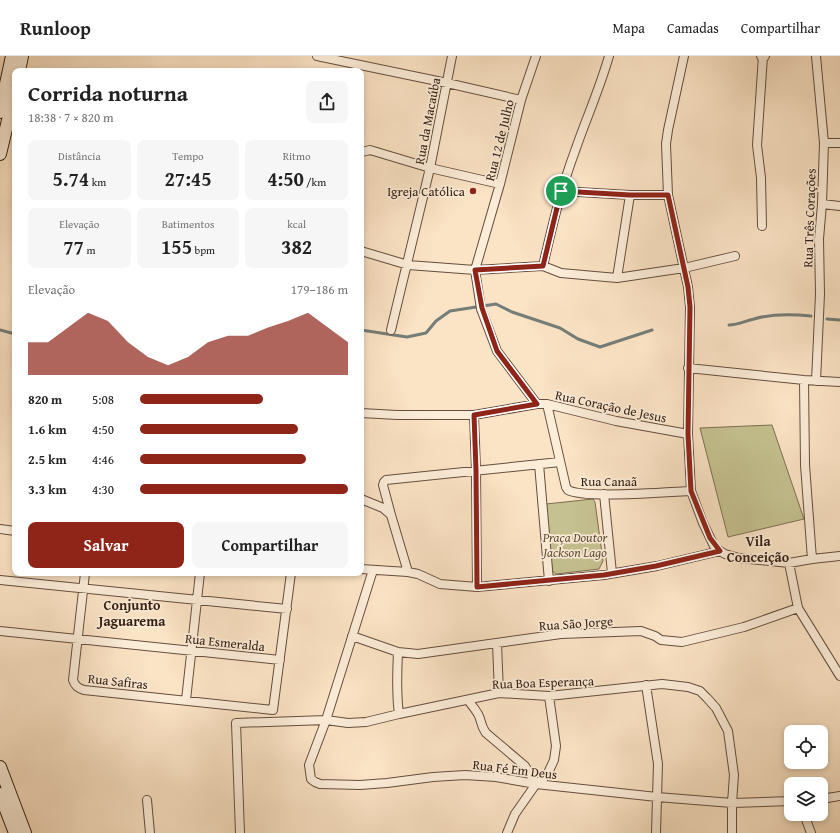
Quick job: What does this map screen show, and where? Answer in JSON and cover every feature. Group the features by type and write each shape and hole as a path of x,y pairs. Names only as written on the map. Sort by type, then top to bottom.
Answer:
{"main road":[{"path":"0,112 12,56"},
{"path":"20,68 22,56"},
{"path":"0,154 12,104"},
{"path":"0,767 25,833"},
{"path":"0,794 15,833"}],"street":[{"path":"317,56 521,100"},
{"name":"Rua da Macaúba","path":"391,330 408,265 430,168 452,56"},
{"name":"Rua 12 de Julho","path":"536,56 521,100 500,184 475,270 482,308 497,351 537,404"},
{"path":"543,266 561,191 609,56"},
{"path":"684,56 667,137 668,195 684,268 690,307 688,434 691,491 710,538 720,551 739,558 789,564 812,559 840,556"},
{"path":"762,226 761,178 758,144 763,56"},
{"name":"Rua Três Corações","path":"816,56 824,143 819,239 820,294 816,381"},
{"path":"824,143 840,143"},
{"path":"364,152 370,150 430,168 500,184"},
{"path":"561,191 630,195 668,195"},
{"path":"617,278 630,195"},
{"path":"822,204 840,206"},
{"path":"364,252 408,265 475,270 543,266 561,273 617,278 684,268 735,256"},
{"path":"688,368 804,380 840,382"},
{"path":"804,380 806,465 812,559"},
{"name":"Rua Coração de Jesus","path":"364,413 397,415 474,415 537,404 547,404 616,421 688,434"},
{"name":"Rua Canaã","path":"547,404 568,490 577,494 691,491"},
{"path":"474,415 477,587"},
{"path":"408,572 390,515 383,485 386,480 560,462"},
{"path":"539,464 549,581"},
{"path":"604,494 612,573"},
{"path":"364,500 383,508 390,515"},
{"path":"0,530 12,531"},
{"path":"364,569 408,572 418,574 440,584 477,587 549,581 612,573 656,566 720,551"},
{"path":"789,564 798,608 840,676"},
{"path":"326,720 373,570"},
{"name":"Rua Safiras","path":"85,576 73,680 75,686 78,688 84,690 273,710 280,660"},
{"path":"186,700 200,576"},
{"path":"280,660 291,576"},
{"path":"0,580 287,609"},
{"name":"Rua São Jorge","path":"352,636 398,652 418,654 561,634 641,631 661,640 682,642 744,627 798,608"},
{"name":"Rua Esmeralda","path":"0,631 280,660"},
{"path":"497,644 498,693"},
{"path":"398,652 396,683 399,714"},
{"name":"Rua Boa Esperança","path":"240,833 236,723 326,720 348,723 366,722 498,693 549,696 662,684 688,687 700,692 716,708 728,731 734,775 732,833"},
{"path":"646,685 658,764 656,833"},
{"path":"507,833 515,814 536,784 544,778 553,765 556,753 549,696"},
{"path":"468,700 478,713 481,727 522,763 536,784"},
{"name":"Rua Fé Em Deus","path":"326,720 310,764 312,779 320,784 366,785 433,777 465,775 496,777 536,784 657,797 732,803 784,801"},
{"path":"828,798 840,796"},
{"path":"147,800 150,833"},
{"path":"807,821 811,833"}],"green space":[{"path":"772,425 804,519 728,537 700,428"},
{"name":"Praça Doutor Jackson Lago","path":"593,499 595,502 603,561 599,569 556,574 551,570 546,504"}],"waterway":[{"path":"364,330 407,337 426,333 436,321 450,311 496,304 512,312 560,328 578,339 600,347 652,330"},
{"path":"729,325 775,315 811,316"},
{"path":"827,319 840,320"},
{"path":"0,330 12,333"}],"place":[{"name":"Igreja Católica","path":"473,191"}],"district":[{"name":"Vila Conceição","path":"758,550"},
{"name":"Conjunto Jaguarema","path":"132,614"}],"route":[{"path":"561,191 630,195 668,195 688,287 690,307 688,434 691,491 703,524 714,546 720,551 656,566 604,575 477,587 474,415 537,404 497,351 482,308 475,270 543,266 561,191"}]}
